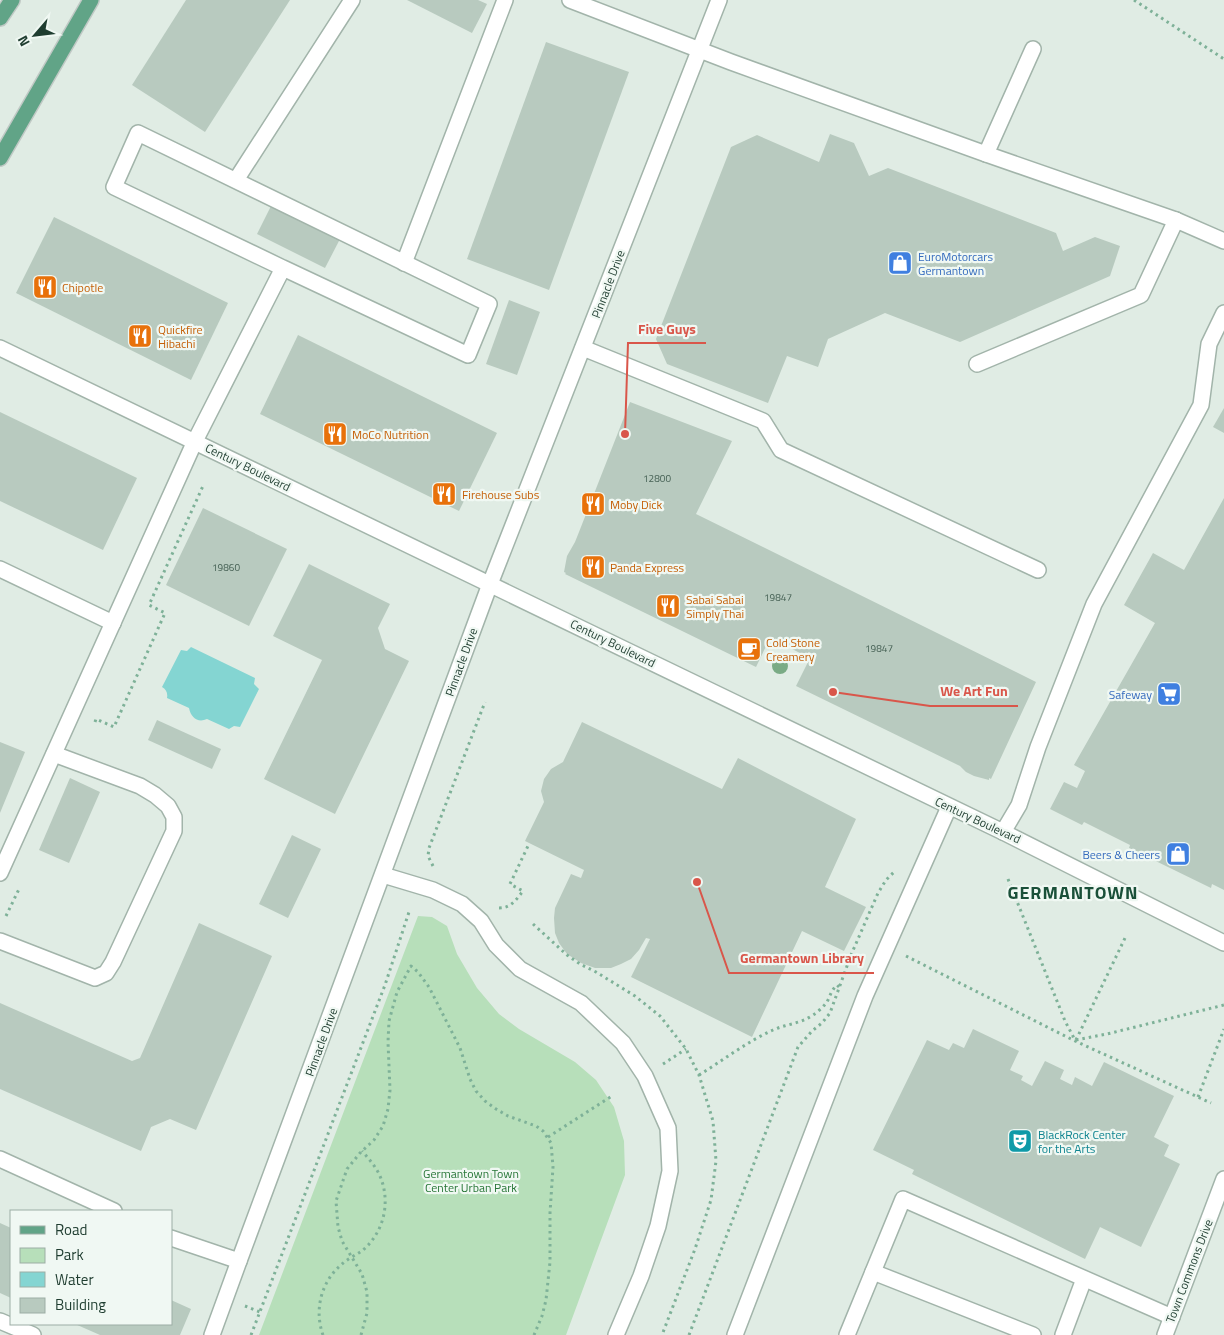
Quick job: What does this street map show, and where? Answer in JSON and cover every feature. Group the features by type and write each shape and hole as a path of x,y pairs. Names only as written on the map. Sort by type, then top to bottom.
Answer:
{"main road":[{"path":"0,18 12,0"},
{"path":"0,158 91,0"}],"street":[{"path":"236,180 352,0"},
{"path":"404,263 505,0"},
{"path":"570,0 700,50 986,154 1176,220 1224,241"},
{"name":"Pinnacle Drive","path":"212,1335 490,584 719,0"},
{"path":"986,154 1033,49"},
{"path":"138,133 404,263 489,304 468,356 114,187 138,133"},
{"path":"977,364 1141,295 1176,220"},
{"path":"0,873 195,441 283,268"},
{"path":"1003,832 1019,805 1038,747 1094,604 1201,405 1209,344 1224,313"},
{"name":"Century Boulevard","path":"0,348 1003,832 1224,943"},
{"path":"583,348 763,421 781,450 1038,570"},
{"path":"0,569 113,622"},
{"path":"0,941 95,978 106,973 113,962 174,830 174,817 168,806 155,795 140,786 54,754"},
{"path":"735,1335 865,996 949,807"},
{"path":"383,875 433,890 462,904 481,921 496,945 520,969 582,1003 623,1043 645,1076 668,1128 670,1171 655,1234 641,1276 616,1335"},
{"path":"0,1159 112,1210"},
{"name":"Town Commons Drive","path":"1165,1335 1224,1179"},
{"path":"847,1335 903,1199 1172,1317"},
{"path":"172,1238 239,1261"},
{"path":"873,1272 1033,1335"},
{"path":"1062,1335 1084,1279"},
{"path":"11,1325 33,1335"}],"path":[{"path":"1134,0 1224,59"},
{"path":"92,727 96,719 114,727 165,613 148,605 203,486"},
{"path":"436,870 428,856 429,848 485,702"},
{"path":"499,908 511,905 523,890 510,884 528,846"},
{"path":"689,1335 798,1047 830,1013 851,955 878,893 896,868"},
{"path":"1008,879 1065,1021 1075,1040"},
{"path":"251,1335 385,985 409,912"},
{"path":"1075,1040 1126,936"},
{"path":"898,952 1075,1040 1212,1103"},
{"path":"361,1335 367,1314 367,1292 362,1274 342,1241 338,1227 336,1201 347,1169 374,1140 383,1126 388,1109 390,1090 388,1042 390,1021 397,992 411,966 429,986 460,1048 476,1091 496,1110 523,1120 544,1131 551,1143 553,1167 550,1214 550,1262 546,1300 534,1335"},
{"path":"699,1075 764,1034 812,1016 827,1001 834,987 839,987"},
{"path":"1075,1040 1224,1005"},
{"path":"1198,1097 1224,1029"},
{"path":"662,1065 686,1050"},
{"path":"548,1137 612,1096"},
{"path":"323,1335 318,1313 321,1296 327,1281 336,1270 363,1250 378,1232 385,1208 384,1190 380,1175 362,1151"},
{"path":"245,1306 260,1312"}],"green space":[{"name":"Germantown Town Center Urban Park","path":"418,916 432,917 447,926 457,954 477,988 499,1014 519,1029 575,1062 596,1080 614,1107 624,1141 625,1175 566,1335 259,1335"}],"water":[{"path":"191,647 255,678 254,684 259,689 240,727 234,726 229,729 207,719 195,719 189,708 167,698 166,691 162,687 181,650 187,651"}],"building":[{"path":"186,0 290,0 205,132 132,85"},
{"path":"407,0 478,0 487,4 472,33"},
{"path":"546,42 629,72 549,290 467,259"},
{"name":"EuroMotorcars Germantown","path":"830,134 854,143 869,176 888,168 1056,233 1063,251 1095,237 1120,246 1110,276 960,342 885,313 828,339 818,367 787,356 768,403 667,364 656,339 731,147 757,135 819,162"},
{"path":"272,204 340,239 325,268 257,234"},
{"path":"54,217 228,303 191,380 16,293"},
{"path":"509,300 540,312 517,375 486,364"},
{"path":"298,335 497,433 459,511 260,414"},
{"path":"630,402 732,441 696,514 1036,682 991,779 974,776 960,766 796,686 810,658 770,638 756,667 565,574 567,556 575,542"},
{"path":"1224,408 1224,433 1213,427"},
{"path":"0,412 137,478 103,550 0,501"},
{"name":"Safeway","path":"1224,498 1224,890 1212,884 1211,888 1129,848 1130,845 1084,822 1082,825 1050,809 1064,782 1077,788 1085,771 1074,765 1155,623 1124,605 1153,553 1184,570"},
{"path":"203,508 287,549 249,626 166,585"},
{"path":"309,564 390,604 378,628 385,649 409,661 335,814 264,779 322,660 273,636"},
{"path":"157,720 221,749 212,769 148,740"},
{"path":"582,722 722,789 738,758 856,819 825,887 866,907 844,951 802,931 752,1037 631,977 650,939 646,938 631,959 611,968 595,968 581,963 567,954 559,943 555,933 555,908 571,874 581,878 584,870 525,841 544,802 541,791 544,779 551,769 563,762"},
{"path":"0,742 25,752 0,813"},
{"path":"70,778 100,792 69,863 39,850"},
{"path":"292,835 321,849 288,918 259,904"},
{"path":"199,923 272,956 196,1130 170,1119 151,1127 141,1151 0,1089 0,1003 132,1061 140,1058"},
{"name":"BlackRock Center for the Arts","path":"973,1029 1019,1051 1010,1070 1023,1076 1021,1080 1032,1086 1045,1061 1064,1070 1060,1079 1072,1085 1075,1077 1092,1086 1104,1062 1174,1096 1154,1137 1169,1145 1164,1156 1180,1164 1141,1247 1100,1227 1085,1259 912,1174 914,1170 873,1150 927,1040 949,1050 953,1043 964,1048"},
{"path":"0,1223 10,1228 10,1298 0,1293"},
{"path":"172,1300 191,1309 180,1335 100,1335 77,1325 172,1325"}],"place":[{"name":"EuroMotorcars Germantown","path":"900,263"},
{"name":"Chipotle","path":"45,287"},
{"name":"Quickfire Hibachi","path":"140,336"},
{"name":"MoCo Nutrition","path":"335,434"},
{"name":"Five Guys","path":"625,434"},
{"name":"Firehouse Subs","path":"444,494"},
{"name":"Moby Dick","path":"593,504"},
{"name":"Panda Express","path":"593,567"},
{"name":"Sabai Sabai Simply Thai","path":"668,606"},
{"name":"Cold Stone Creamery","path":"749,649"},
{"name":"We Art Fun","path":"833,692"},
{"name":"Safeway","path":"1169,694"},
{"name":"Beers & Cheers","path":"1178,854"},
{"name":"Germantown Library","path":"697,882"},
{"name":"BlackRock Center for the Arts","path":"1020,1141"}],"district":[{"name":"GERMANTOWN","path":"1073,892"}]}
